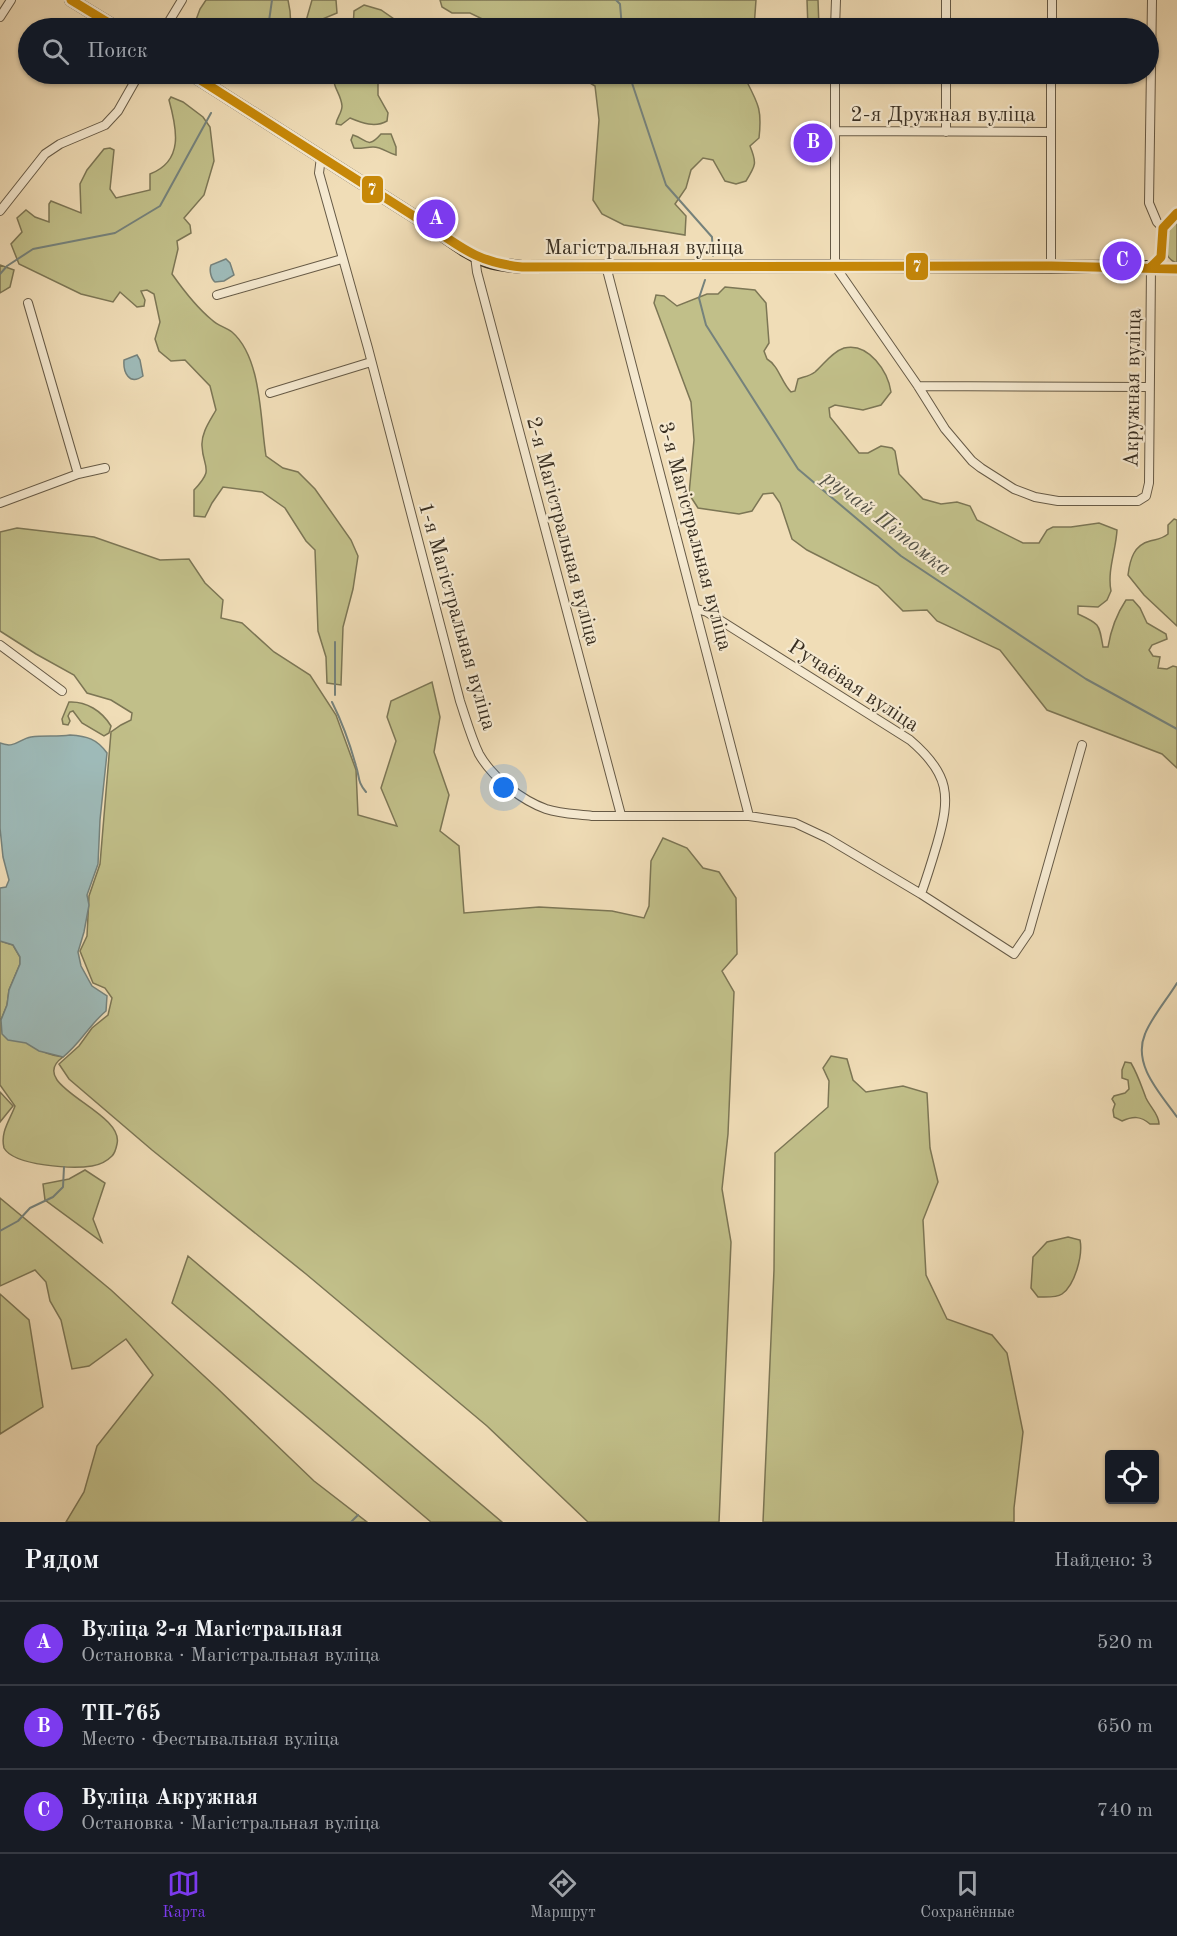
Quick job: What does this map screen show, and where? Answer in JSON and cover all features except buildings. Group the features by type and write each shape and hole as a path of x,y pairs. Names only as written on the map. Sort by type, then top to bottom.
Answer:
{"street":[{"path":"0,17 11,0"},
{"path":"71,0 101,18"},
{"path":"171,18 182,0"},
{"path":"835,18 836,0"},
{"path":"946,0 946,18"},
{"path":"1052,0 1052,18"},
{"name":"Акружная вуліца","path":"1152,0 1152,18"},
{"path":"0,211 45,154 60,144 105,125 118,111 133,84"},
{"name":"Магістральная вуліца","path":"207,84 475,256 492,263 522,267 1151,267"},
{"path":"835,84 835,266 918,386 1149,387"},
{"path":"946,84 946,132"},
{"path":"1050,266 1051,84"},
{"name":"Акружная вуліца","path":"918,386 945,429 972,460 1014,489 1035,497 1058,501 1138,501 1146,496 1149,483 1151,267 1161,256 1163,228 1157,222 1149,203 1151,84"},
{"name":"2-я Дружная вуліца","path":"835,131 1051,132"},
{"name":"1-я Магістральная вуліца","path":"321,157 319,173 460,701 481,756 512,789 546,809 569,814 749,816 795,823 827,838 921,894 1014,954 1029,932 1082,745"},
{"name":"2-я Магістральная вуліца","path":"475,256 477,272 621,815"},
{"path":"218,295 342,259"},
{"name":"3-я Магістральная вуліца","path":"606,266 749,816"},
{"path":"28,303 78,474"},
{"path":"270,393 371,362"},
{"path":"0,502 78,474 105,468"},
{"name":"Ручаёвая вуліца","path":"697,609 707,612 910,740 926,753 942,781 946,795 946,809 921,894"},
{"path":"0,645 62,691"}],"shaded area":[{"path":"206,0 288,0 290,18 197,18"},
{"path":"312,0 336,0 337,13 325,18 307,18"},
{"path":"440,0 756,0 755,18 480,18 470,13 452,13 442,7"},
{"path":"807,0 818,0 819,18 808,18"},
{"path":"364,5 381,10 393,18 354,18 354,11"},
{"path":"334,84 378,84 378,95 388,113 387,121 373,124 350,118 341,125 336,124 342,106"},
{"path":"592,84 748,84 760,114 759,138 750,146 754,156 754,167 746,181 736,184 725,181 713,160 703,158 691,170 686,188 675,204 686,216 685,235 624,225 602,214 593,200 599,120 595,86"},
{"path":"171,97 183,102 203,117 210,127 214,161 204,195 184,218 190,225 191,233 177,241 178,249 172,274 201,310 214,322 232,332 242,343 249,357 258,390 266,456 283,468 298,472 315,489 351,540 358,556 353,589 343,627 341,685 327,683 326,657 318,631 315,550 306,541 285,508 262,492 223,487 205,517 194,516 194,490 206,472 202,446 203,436 216,410 210,386 185,360 171,361 159,351 155,339 160,322 154,294 147,290 141,291 145,300 144,306 137,307 120,292 113,302 81,294 19,264 11,244 22,232 17,218 26,210 35,217 49,222 51,201 81,213 80,184 87,170 104,149 114,150 110,189 116,198 150,190 150,174 161,168 173,153 175,133 169,100"},
{"path":"381,134 391,134 396,147 396,155 376,147 354,148 351,140 353,135 370,142"},
{"path":"1177,221 1177,263 1171,260 1165,244 1169,231"},
{"path":"0,265 14,270 10,287 0,293"},
{"path":"725,287 755,290 766,303 769,343 764,351 767,359 791,392 795,391 798,379 813,373 832,355 844,348 853,347 861,350 876,360 886,376 891,392 881,405 863,410 835,405 829,408 830,417 859,453 868,453 881,446 892,448 895,451 899,474 923,499 941,504 957,502 970,506 977,520 1023,543 1039,543 1047,530 1053,527 1099,523 1117,530 1110,576 1111,591 1107,600 1098,607 1078,606 1078,614 1095,623 1103,647 1108,647 1114,622 1126,600 1133,600 1140,608 1147,623 1166,634 1167,639 1152,645 1149,650 1153,656 1160,657 1158,668 1177,667 1177,768 1162,754 1047,710 1000,650 937,621 927,610 903,611 878,586 807,550 792,539 780,503 773,493 763,494 752,511 739,514 698,508 689,494 694,440 691,402 654,303 656,295 664,296 677,306 707,294 718,294"},
{"path":"1174,519 1177,520 1177,626 1144,595 1128,575 1137,549 1145,543 1168,534 1168,525"},
{"path":"17,528 94,537 160,560 189,559 205,583 223,600 221,618 242,623 274,652 310,675 336,715 356,770 358,815 397,826 381,788 396,741 387,717 391,701 432,682 440,717 434,752 449,795 440,831 459,846 464,913 539,907 612,911 644,918 649,906 651,861 663,838 687,848 703,868 719,872 736,898 737,954 722,971 734,992 728,1134 722,1189 731,1242 719,1522 588,1522 487,1426 69,1079 59,1064 79,1046 92,1028 108,1015 112,998 105,988 93,983 80,951 87,936 89,896 100,864 111,732 131,720 132,713 111,700 87,693 74,675 0,631 0,532"},
{"path":"69,702 87,705 98,712 111,726 109,733 104,736 82,723 73,711 68,716 70,721 68,725 63,724 62,719"},
{"path":"0,941 13,945 20,957 20,964 9,990 7,1005 1,1020 37,1048 63,1057 54,1067 56,1078 65,1088 106,1120 115,1132 117,1144 115,1151 102,1163 83,1167 45,1165 19,1159 4,1148 4,1131 15,1106 0,1085"},
{"path":"831,1056 847,1059 853,1080 866,1092 903,1086 927,1093 930,1148 938,1182 923,1220 926,1275 947,1319 992,1335 1007,1353 1023,1432 1014,1522 763,1522 774,1270 775,1153 828,1107 829,1081 823,1068"},
{"path":"1125,1062 1131,1063 1146,1098 1158,1117 1159,1124 1150,1124 1137,1118 1122,1121 1114,1117 1115,1104 1112,1099 1129,1089 1128,1080 1122,1078"},
{"path":"0,1092 13,1106 0,1122"},
{"path":"85,1170 105,1183 93,1219 102,1242 45,1200 43,1184 69,1179"},
{"path":"0,1198 111,1290 314,1481 367,1522 66,1522 84,1492 97,1446 153,1375 126,1339 89,1366 72,1369 61,1320 50,1301 46,1282 35,1270 0,1286"},
{"path":"1068,1237 1080,1240 1081,1246 1077,1269 1071,1284 1060,1295 1038,1297 1031,1288 1033,1257 1047,1242"},
{"path":"188,1256 502,1522 431,1522 172,1303"},
{"path":"0,1294 29,1320 43,1407 0,1434"}],"water":[{"path":"226,259 234,275 224,281 215,282 212,279 211,265"},
{"path":"137,355 143,376 134,379 126,373 124,360"},
{"path":"70,735 91,739 107,753 98,864 87,895 89,905 78,952 81,966 92,986 107,996 106,1011 63,1057 39,1051 26,1043 8,1040 2,1034 1,1020 7,1005 9,990 20,964 20,957 13,945 0,941 0,888 6,887 9,880 3,857 0,828 0,743 9,745 31,737"}],"waterway":[{"path":"269,18 272,0"},
{"name":"ручай Пітомка","path":"616,0 620,4 621,18"},
{"name":"ручай Пітомка","path":"632,84 666,185 712,237 713,256"},
{"path":"0,274 7,266 33,249 115,233 160,206 211,113"},
{"name":"ручай Пітомка","path":"705,280 699,298 706,325 798,469 901,556 1086,679 1177,729"},
{"path":"335,642 335,695"},
{"path":"332,702 348,741 360,782 366,792"},
{"name":"ручай Пітомка","path":"1177,983 1151,1021 1142,1046 1142,1057 1150,1079 1177,1117"},
{"path":"0,1231 18,1221 30,1208 53,1197 63,1187 64,1167"},
{"path":"351,1522 358,1515"}],"transit line":[{"name":"7","path":"71,0 101,18"},
{"name":"7","path":"207,84 463,249 484,259 508,265 522,267 1051,266 1177,269"},
{"name":"7","path":"1151,267 1161,257 1163,228 1177,213"}],"place":[{"name":"ТП-765","path":"813,143"},
{"name":"Вуліца 2-я Магістральная","path":"436,219"},
{"name":"Вуліца Акружная","path":"1122,261"}]}
